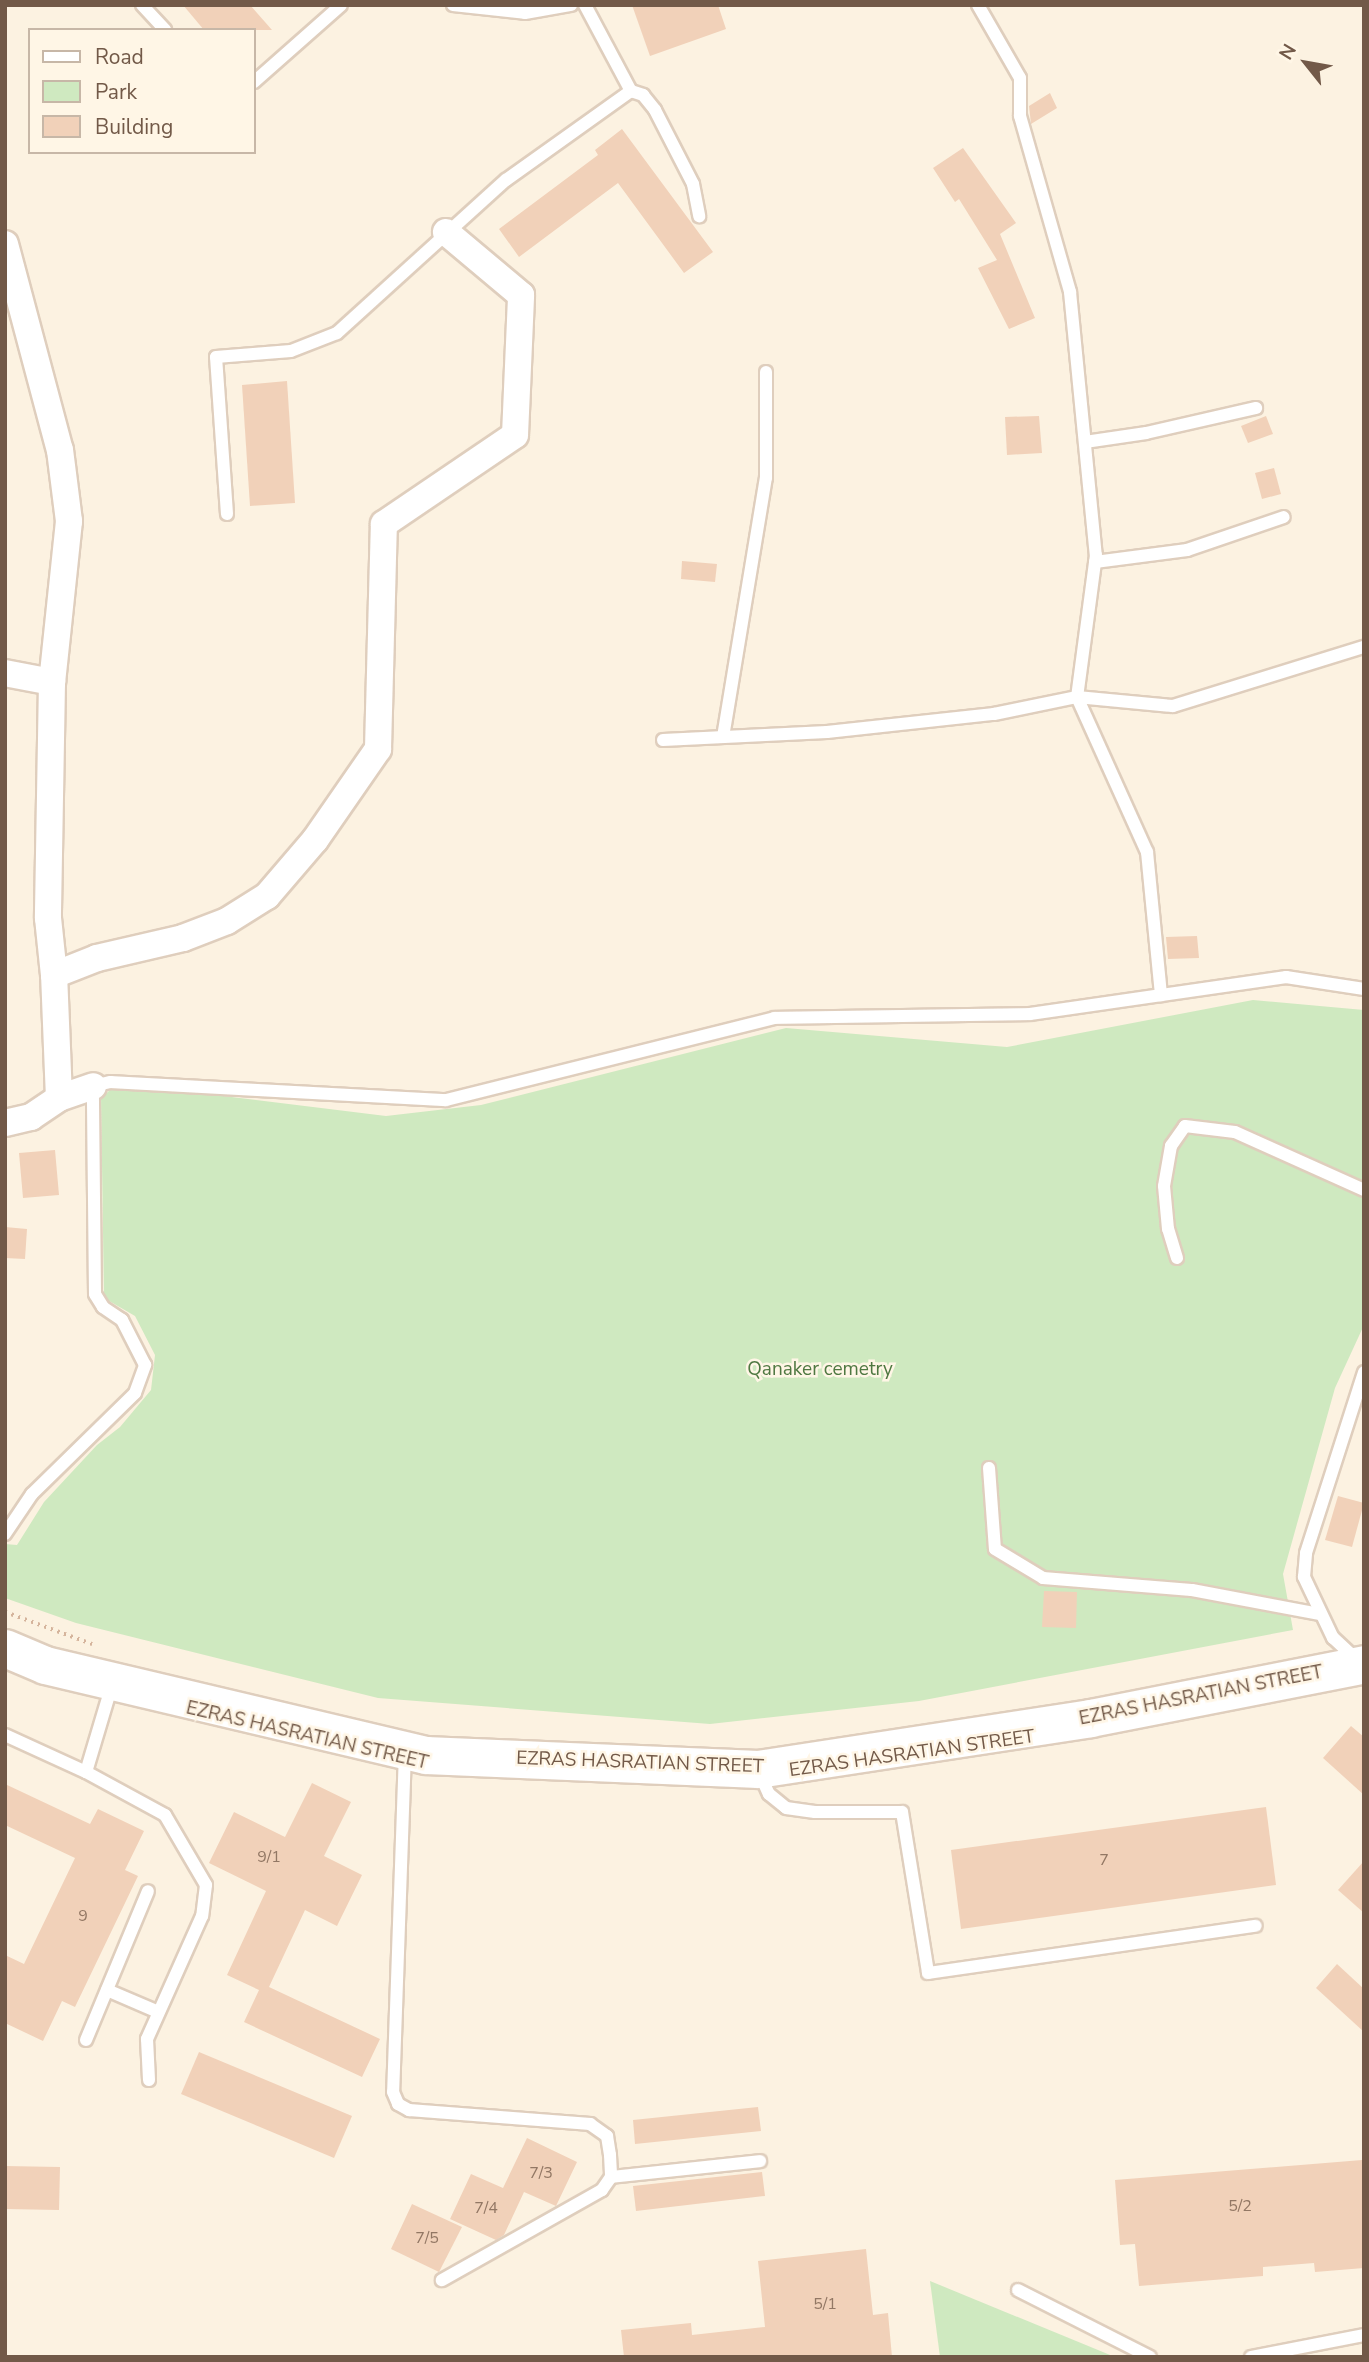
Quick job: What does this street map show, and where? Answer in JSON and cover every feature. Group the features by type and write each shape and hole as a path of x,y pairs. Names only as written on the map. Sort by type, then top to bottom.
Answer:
{"street":[{"path":"54,975 97,958 183,938 227,921 267,896 315,840 378,749 384,523 515,435 522,295 446,232"},
{"path":"5,244 61,450 69,520 52,682 48,918 54,975 59,1098"},
{"path":"5,673 52,682"},
{"path":"5,1124 31,1116 59,1098 93,1086"},
{"name":"EZRAS HASRATIAN STREET","path":"5,1648 45,1665 109,1674 405,1755 759,1772 1090,1718 1363,1666"},
{"path":"5,1658 44,1674 109,1674"}],"lane":[{"path":"142,5 163,28"},
{"path":"256,80 341,5"},
{"path":"453,5 525,13 571,5"},
{"path":"585,5 631,91 643,95 655,110 693,184 699,216"},
{"path":"978,5 1020,78 1020,116 1070,292 1095,562 1077,696 1147,852 1161,995"},
{"path":"227,514 216,357 291,351 337,333 506,180 631,91"},
{"path":"723,737 766,478 765,372"},
{"path":"1084,442 1146,433 1256,408"},
{"path":"1095,562 1187,551 1284,517"},
{"path":"663,740 827,732 994,714 1077,696 1173,706 1364,647"},
{"path":"5,1534 32,1494 135,1393 145,1365 122,1320 103,1307 95,1294 93,1086 111,1082 446,1100 774,1018 1030,1014 1286,976 1364,989"},
{"path":"1177,1258 1168,1229 1164,1186 1171,1146 1185,1126 1236,1132 1364,1190"},
{"path":"1363,1666 1333,1638 1319,1614 1304,1577 1306,1553 1364,1372"},
{"path":"989,1468 995,1549 1043,1578 1192,1590 1319,1614"},
{"path":"86,1772 109,1674"},
{"path":"5,1735 86,1772 165,1815 206,1885 202,1916 156,2011 147,2039 149,2080"},
{"path":"405,1755 393,2092 398,2104 409,2110 590,2124 607,2136 611,2177 602,2190 442,2280"},
{"path":"759,1772 769,1794 786,1808 815,1812 902,1812 928,1973 1256,1926"},
{"path":"86,2040 148,1891"},
{"path":"107,1990 156,2011"},
{"path":"611,2177 760,2161"},
{"path":"1018,2290 1150,2357"},
{"path":"1251,2357 1364,2335"}],"path":[{"path":"5,1612 109,1674"}],"green space":[{"name":"Qanaker cemetry","path":"1253,1000 1364,1010 1364,1325 1335,1388 1283,1574 1293,1630 919,1701 710,1724 378,1698 76,1623 5,1598 5,1544 17,1545 44,1502 97,1445 120,1427 151,1390 155,1355 135,1316 104,1298 101,1098 118,1083 386,1116 481,1105 786,1028 1007,1047"},
{"path":"930,2281 1115,2357 940,2357"}],"building":[{"path":"183,5 250,5 272,30 256,28 202,28"},
{"path":"632,5 718,5 726,29 650,56"},
{"path":"1050,93 1057,108 1031,124 1029,106"},
{"path":"622,129 713,252 684,273 618,183 519,257 499,229 598,155 595,150"},
{"path":"963,148 1016,223 1000,234 1035,318 1009,329 978,268 997,260 959,199 955,202 933,168"},
{"path":"287,381 295,503 250,506 242,385"},
{"path":"1039,416 1042,453 1007,455 1005,417"},
{"path":"1266,416 1273,434 1248,443 1241,426"},
{"path":"1274,468 1281,494 1262,499 1255,473"},
{"path":"682,561 717,564 715,582 681,579"},
{"path":"1197,936 1199,958 1168,959 1166,937"},
{"path":"55,1150 59,1195 23,1198 19,1153"},
{"path":"5,1227 27,1229 25,1259 5,1258"},
{"path":"1338,1496 1364,1503 1352,1547 1325,1540"},
{"path":"1044,1591 1077,1592 1076,1628 1042,1627"},
{"path":"1351,1726 1364,1737 1364,1795 1323,1758"},
{"path":"312,1783 351,1802 324,1856 362,1875 337,1926 305,1910 269,1987 380,2039 362,2077 244,2022 259,1990 227,1975 266,1891 209,1863 234,1812 285,1837"},
{"path":"5,1784 90,1824 98,1809 144,1831 125,1870 138,1876 75,2007 62,2001 43,2041 5,2023 5,1955 24,1964 75,1858 5,1825"},
{"path":"1266,1807 1276,1885 961,1929 951,1850"},
{"path":"1364,1861 1364,1913 1338,1890"},
{"path":"1337,1964 1364,1989 1364,2032 1316,1988"},
{"path":"199,2052 352,2116 334,2158 181,2094"},
{"path":"758,2107 761,2131 635,2144 633,2120"},
{"path":"527,2138 577,2162 556,2206 524,2192 504,2235 496,2240 450,2219 471,2174 503,2188"},
{"path":"1362,2160 1364,2268 1315,2272 1314,2263 1263,2267 1263,2276 1139,2286 1135,2244 1120,2245 1115,2180"},
{"path":"5,2166 60,2167 59,2210 5,2209"},
{"path":"762,2172 765,2196 636,2211 633,2186"},
{"path":"412,2204 462,2227 439,2272 391,2249"},
{"path":"866,2249 873,2315 888,2313 892,2357 624,2357 621,2330 691,2323 692,2335 765,2327 758,2261"}]}
